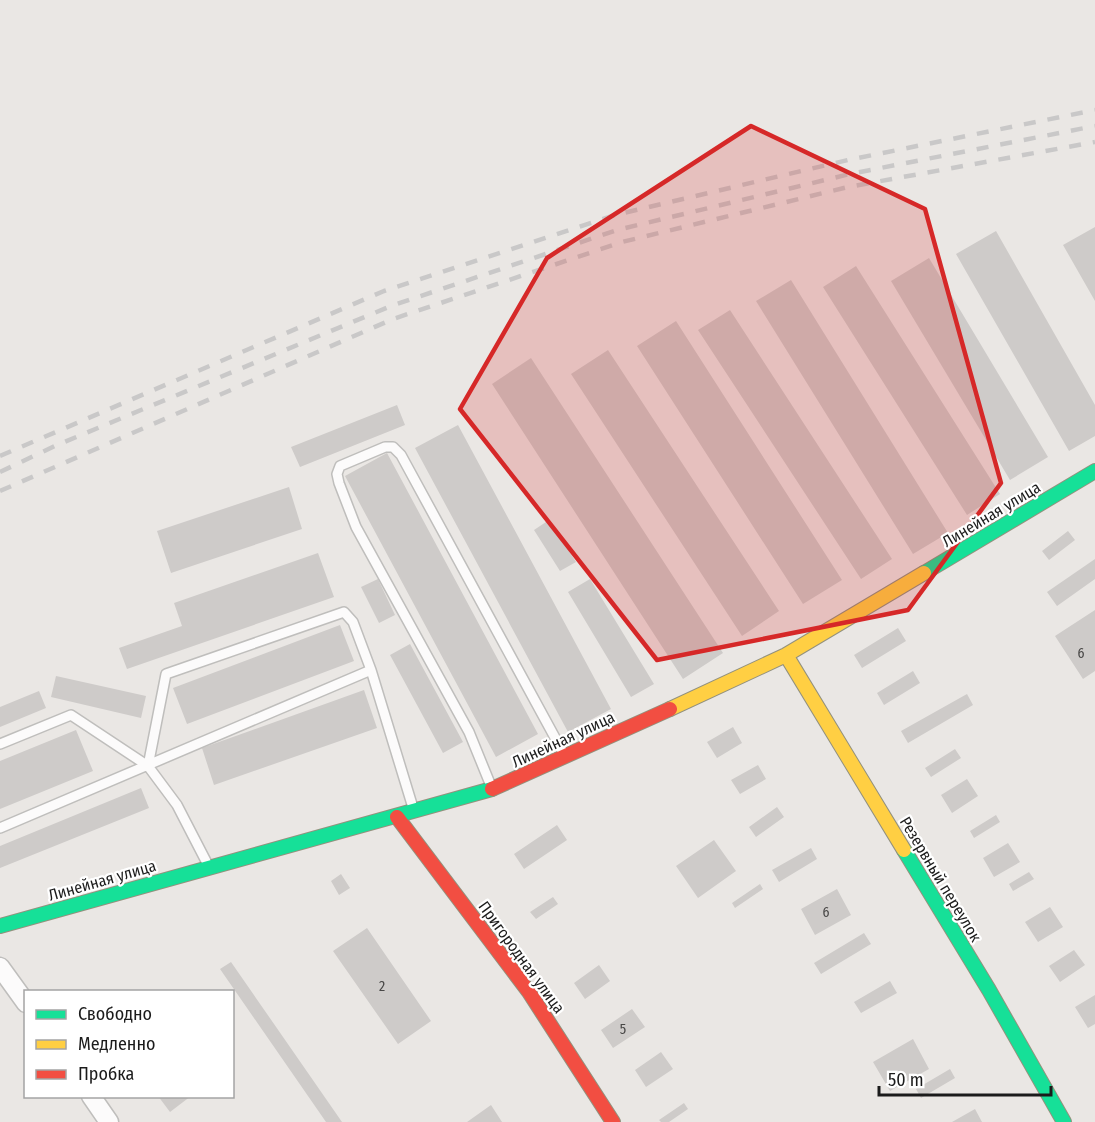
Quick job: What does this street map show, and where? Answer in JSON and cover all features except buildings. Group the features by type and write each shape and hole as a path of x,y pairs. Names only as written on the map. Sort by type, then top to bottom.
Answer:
{"street":[{"name":"Линейная улица","path":"0,926 319,835 397,817 505,785 786,655 1094,474"},
{"name":"Резервный переулок","path":"786,655 989,990 1065,1122"},
{"name":"Пригородная улица","path":"397,817 529,992 613,1122"},
{"path":"0,967 24,1000"},
{"path":"92,1098 109,1122"}],"lane":[{"path":"492,789 469,732 356,527 339,483 337,474 340,466 385,447 393,447 401,455 565,756"},
{"path":"148,766 166,674 344,612 353,622 371,670 414,812"},
{"path":"0,828 371,670"},
{"path":"0,744 71,715 148,766 177,805 209,867"}],"highlighted area":[{"path":"751,126 925,209 1001,483 908,610 657,660 460,409 547,258"}],"railway":[{"path":"0,456 384,291 615,215 848,160 1095,110"},
{"path":"0,472 57,445 391,306 617,230 850,174 1095,126"},
{"path":"0,491 393,319 622,242 848,187 1095,142"}],"traffic: fast":[{"path":"924,573 1095,471"},
{"path":"0,926 492,789"},
{"path":"904,850 989,990 1064,1122"}],"traffic: slow":[{"path":"670,709 786,655 924,573"},
{"path":"786,655 904,850"}],"traffic: jam":[{"path":"492,789 670,709"},
{"path":"397,817 529,992 613,1122"}]}
